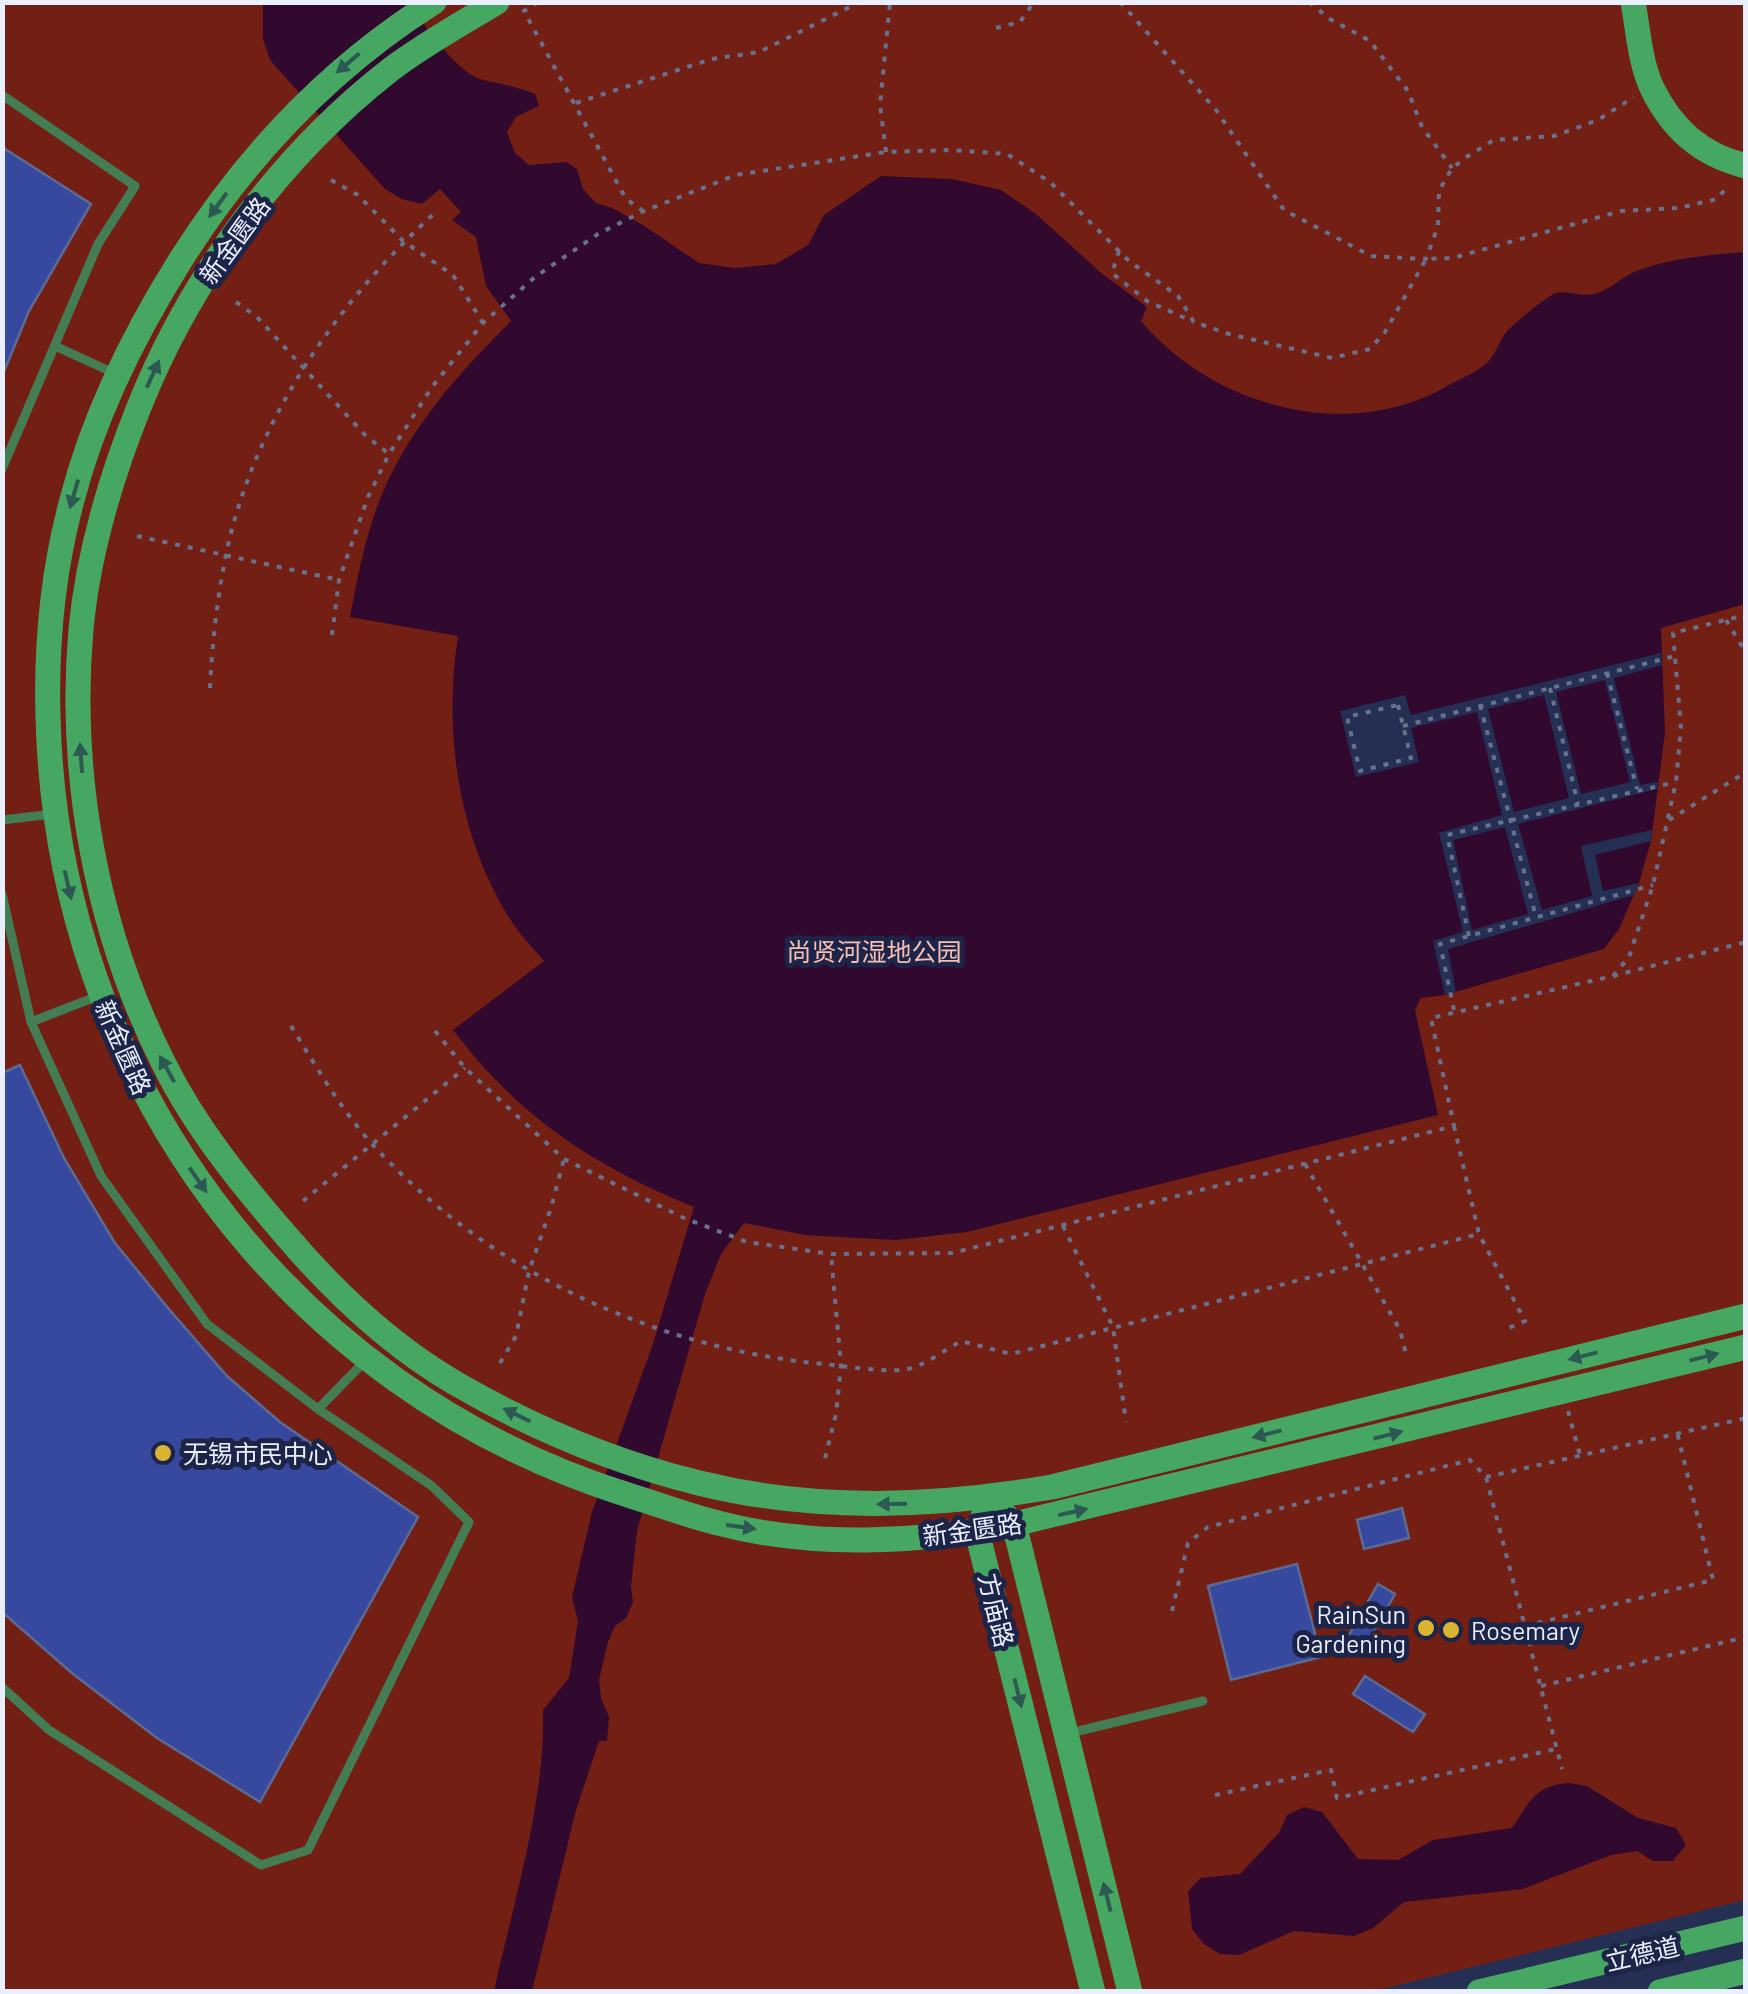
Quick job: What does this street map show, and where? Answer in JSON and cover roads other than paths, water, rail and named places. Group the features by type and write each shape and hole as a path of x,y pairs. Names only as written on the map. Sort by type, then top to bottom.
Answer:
{"street":[{"name":"新金匮路","path":"497,2 442,35 356,98 302,152 249,214 176,327 125,443 76,569 68,618 47,686 53,814 76,920 101,995 137,1080 166,1134 241,1207 326,1324 426,1401 540,1463 598,1486 722,1524 817,1538 876,1539 977,1532 1014,1524 1746,1346"},
{"path":"1634,2 1651,86 1676,124 1699,148 1745,165"},
{"path":"1634,2 1654,84 1679,122 1700,146 1745,165"},
{"name":"新金匮路","path":"76,569 72,500 117,375 197,234 278,128 365,49 430,5"},
{"name":"新金匮路","path":"68,618 81,765 102,898 127,979 164,1066 241,1207 267,1239 452,1382 606,1454 700,1484 805,1501 881,1504 990,1498 1052,1488 1746,1316"},
{"path":"977,1532 990,1498"},
{"name":"方庙路","path":"990,1498 1014,1524 1130,1992"},
{"name":"方庙路","path":"977,1532 1093,1992"},
{"name":"立德道","path":"1479,1992 1746,1928"},
{"name":"立德道","path":"1660,1992 1746,1970"}],"lane":[{"path":"2,95 135,186 98,244 2,469"},
{"path":"55,346 117,375"},
{"path":"2,820 53,814"},
{"path":"2,894 31,1022 101,1176 208,1324 318,1409 432,1486 468,1522 308,1850 261,1866 50,1730 2,1687"},
{"path":"31,1022 101,995"},
{"path":"318,1409 367,1358"},
{"path":"1067,1733 1203,1701"}],"place":[{"name":"无锡市民中心","path":"163,1453"},
{"name":"RainSun Gardening","path":"1426,1628"},
{"name":"Rosemary","path":"1451,1630"}],"park label":[{"name":"尚贤河湿地公园","path":"874,951"}]}
